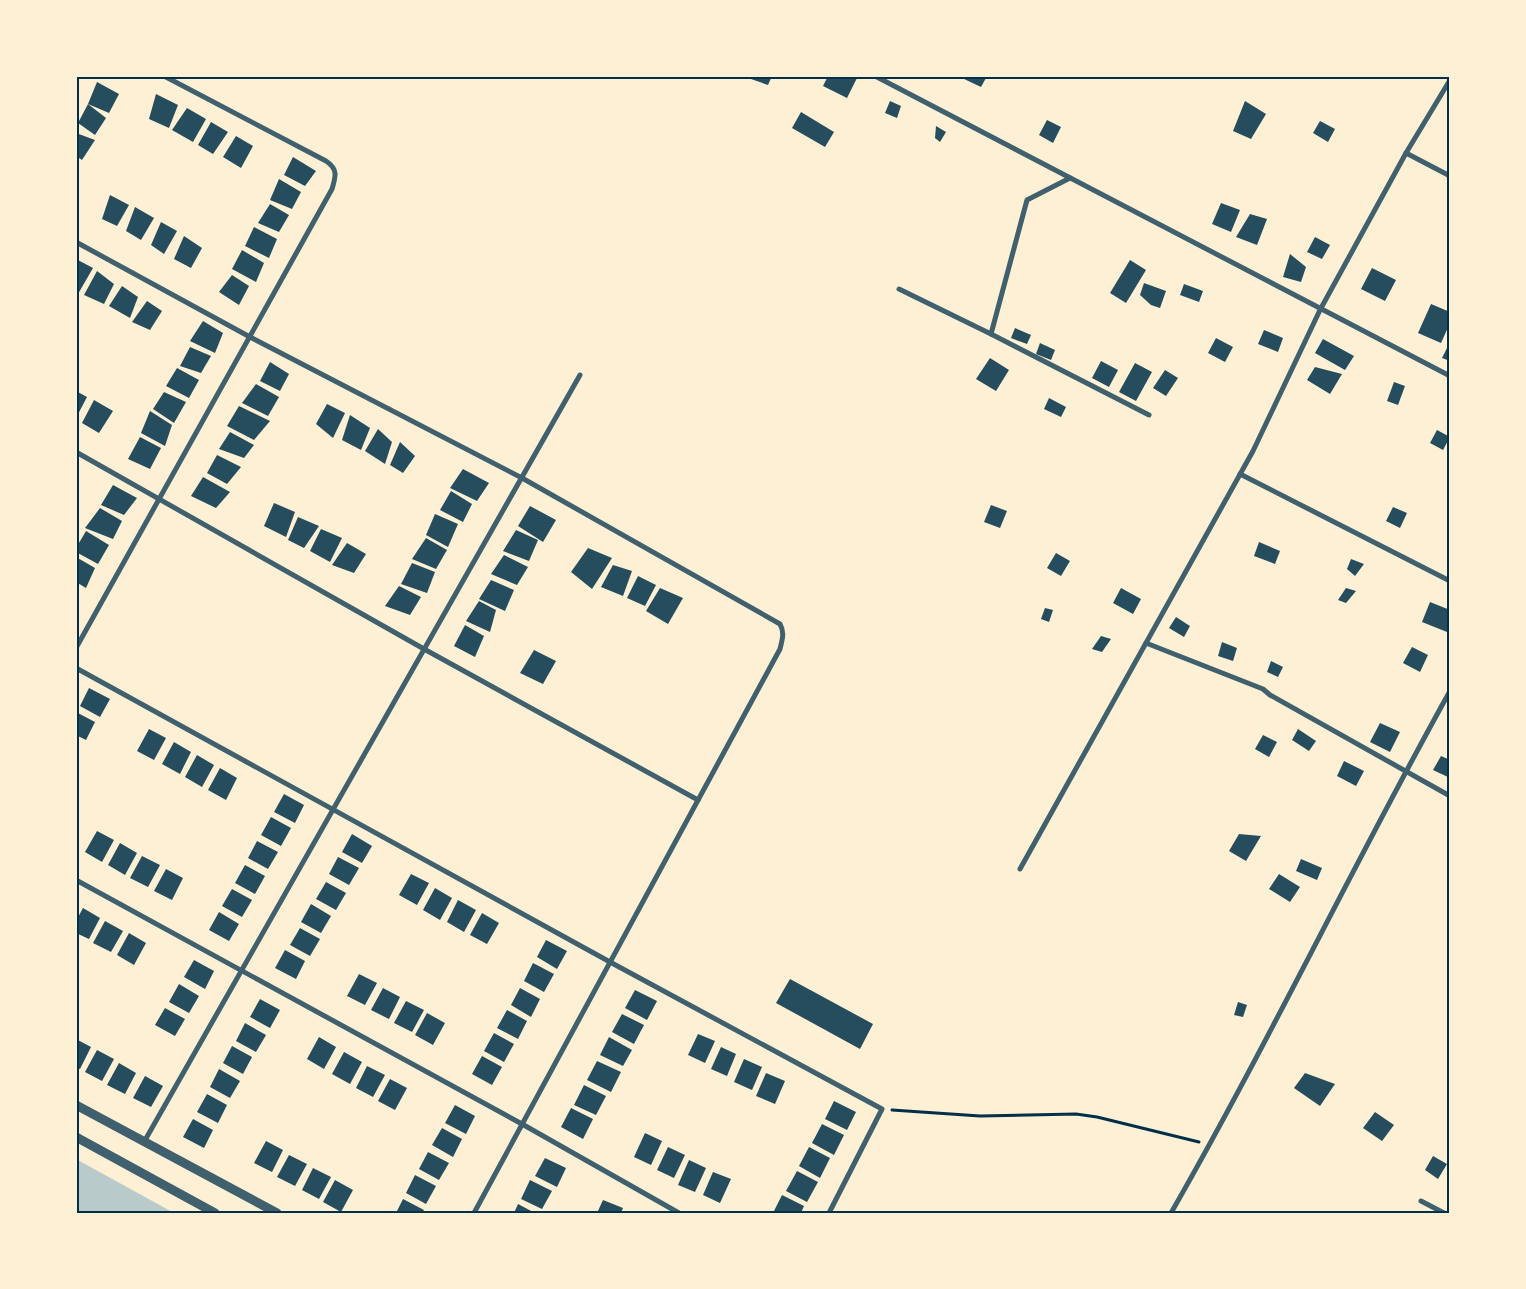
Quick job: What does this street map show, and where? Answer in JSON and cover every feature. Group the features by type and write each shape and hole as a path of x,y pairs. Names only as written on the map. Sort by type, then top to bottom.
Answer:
{"street":[{"path":"76,648 332,189 336,176 332,165 326,161 164,76"},
{"path":"875,76 1320,310 1450,376"},
{"path":"1020,869 1253,451 1320,310 1406,154 1450,80"},
{"path":"1406,154 1450,176"},
{"path":"991,334 1027,200 1070,178"},
{"path":"76,242 250,337 522,478 780,624 782,628 783,636 780,649 474,1213"},
{"path":"899,289 1149,415"},
{"path":"144,1142 580,375"},
{"path":"76,452 424,649 698,800"},
{"path":"1240,474 1450,581"},
{"path":"1146,642 1262,689 1270,696 1450,796"},
{"path":"76,668 610,962 882,1109 829,1213"},
{"path":"1171,1213 1210,1145 1405,771 1450,691"},
{"path":"76,880 241,972 522,1124 679,1213"},
{"path":"76,1105 277,1213"},
{"path":"76,1137 215,1213"},
{"path":"1421,1201 1444,1213"}],"path":[{"path":"882,1109 980,1116 1076,1114 1097,1117 1210,1145"}],"shaded area":[{"path":"76,1159 174,1213 76,1213"}],"building":[{"path":"752,76 772,76 768,85 751,79"},
{"path":"828,76 853,76 857,78 847,98 823,86"},
{"path":"962,76 982,76 986,78 981,87 962,78"},
{"path":"97,82 119,94 109,113 88,104"},
{"path":"156,94 178,105 169,128 149,119"},
{"path":"890,101 901,106 897,118 885,113"},
{"path":"1245,101 1266,114 1251,139 1233,131"},
{"path":"88,104 106,118 95,135 78,123"},
{"path":"187,108 206,119 193,142 172,130"},
{"path":"801,112 834,132 825,147 792,128"},
{"path":"1047,120 1061,127 1053,143 1039,135"},
{"path":"1320,121 1335,129 1328,142 1313,133"},
{"path":"211,122 228,132 213,154 198,145"},
{"path":"936,126 946,132 940,142 935,138"},
{"path":"76,133 95,140 82,160 76,156"},
{"path":"236,136 253,146 241,168 223,157"},
{"path":"293,157 316,171 305,186 284,175"},
{"path":"279,179 301,192 292,209 270,200"},
{"path":"110,195 129,205 117,226 102,219"},
{"path":"1221,203 1240,210 1231,232 1212,224"},
{"path":"270,204 289,215 279,232 258,223"},
{"path":"135,207 154,218 141,240 126,231"},
{"path":"1250,214 1267,219 1257,245 1236,237"},
{"path":"161,222 177,231 164,254 151,245"},
{"path":"254,227 277,239 269,258 245,246"},
{"path":"184,236 202,248 191,268 174,259"},
{"path":"1315,237 1330,245 1322,259 1307,252"},
{"path":"242,250 264,263 256,282 232,269"},
{"path":"1290,254 1306,267 1301,282 1283,277"},
{"path":"76,259 93,268 78,294 76,292"},
{"path":"1130,260 1146,270 1126,303 1110,293"},
{"path":"1372,268 1396,280 1385,301 1361,289"},
{"path":"97,271 114,284 104,304 84,295"},
{"path":"232,275 249,286 239,305 219,292"},
{"path":"1144,283 1166,291 1160,308 1151,305 1140,295"},
{"path":"1184,284 1203,291 1199,302 1180,295"},
{"path":"122,286 138,297 130,318 109,306"},
{"path":"147,301 162,311 150,330 132,322"},
{"path":"1431,304 1450,312 1450,323 1441,343 1418,333"},
{"path":"203,321 223,333 215,353 190,341"},
{"path":"1015,328 1031,335 1027,344 1011,338"},
{"path":"1264,330 1283,338 1278,352 1258,344"},
{"path":"1216,338 1233,347 1225,362 1208,353"},
{"path":"1323,339 1354,356 1345,370 1315,353"},
{"path":"1450,342 1450,361 1442,358"},
{"path":"1040,343 1055,350 1051,360 1036,354"},
{"path":"190,347 211,356 201,373 180,366"},
{"path":"990,358 1009,370 996,391 976,379"},
{"path":"1101,361 1118,370 1109,387 1092,378"},
{"path":"270,362 289,374 280,391 260,381"},
{"path":"1135,363 1152,372 1136,401 1119,392"},
{"path":"1315,367 1342,374 1330,394 1307,380"},
{"path":"177,368 199,380 189,398 166,386"},
{"path":"1165,370 1178,378 1166,396 1153,388"},
{"path":"1394,382 1405,386 1398,405 1387,401"},
{"path":"256,384 279,397 268,416 242,403"},
{"path":"76,391 87,397 76,418"},
{"path":"164,392 186,402 174,423 153,409"},
{"path":"1049,398 1066,407 1061,417 1044,409"},
{"path":"94,400 113,411 99,433 82,423"},
{"path":"327,404 345,413 333,438 316,424"},
{"path":"239,406 270,421 254,440 227,426"},
{"path":"150,411 172,425 165,446 141,433"},
{"path":"350,415 370,428 361,450 342,440"},
{"path":"378,429 392,442 385,464 365,451"},
{"path":"1437,430 1450,437 1443,450 1430,443"},
{"path":"230,432 254,445 244,458 219,449"},
{"path":"140,437 161,448 150,469 128,459"},
{"path":"400,442 415,456 403,473 390,465"},
{"path":"217,455 241,467 227,484 207,473"},
{"path":"463,469 489,483 477,501 450,488"},
{"path":"203,477 230,492 216,508 191,496"},
{"path":"113,485 137,498 124,515 101,505"},
{"path":"451,491 472,504 463,522 440,510"},
{"path":"274,503 295,512 286,537 264,526"},
{"path":"991,505 1007,511 1000,528 984,522"},
{"path":"530,506 556,520 543,542 518,526"},
{"path":"1393,507 1407,513 1400,528 1386,521"},
{"path":"100,508 122,521 113,539 85,528"},
{"path":"435,514 458,524 448,547 426,535"},
{"path":"298,517 319,526 304,548 288,540"},
{"path":"321,529 342,538 330,562 310,551"},
{"path":"516,530 538,540 529,561 503,551"},
{"path":"86,531 109,545 98,564 76,552 76,548"},
{"path":"426,538 447,550 436,569 412,559"},
{"path":"1259,542 1280,551 1275,564 1254,556"},
{"path":"347,543 366,554 354,573 332,565"},
{"path":"588,548 612,558 592,589 571,572"},
{"path":"1056,553 1070,561 1061,576 1047,568"},
{"path":"504,555 528,567 517,585 491,574"},
{"path":"76,557 95,568 86,588 76,582"},
{"path":"1351,559 1364,564 1355,576 1347,569"},
{"path":"412,563 435,572 427,593 401,584"},
{"path":"613,565 632,571 623,596 601,587"},
{"path":"638,576 656,585 645,606 627,598"},
{"path":"491,580 514,590 505,611 479,599"},
{"path":"399,586 421,597 410,615 385,606"},
{"path":"660,588 683,598 668,624 646,611"},
{"path":"1121,588 1141,599 1133,614 1113,603"},
{"path":"1346,588 1356,591 1346,603 1338,600"},
{"path":"479,601 496,610 490,632 466,621"},
{"path":"1430,602 1450,610 1450,626 1447,632 1422,622"},
{"path":"1045,608 1053,610 1049,622 1041,619"},
{"path":"1176,617 1190,626 1184,637 1169,628"},
{"path":"465,625 484,636 475,657 454,646"},
{"path":"1101,636 1111,639 1102,652 1092,649"},
{"path":"1222,642 1237,648 1233,661 1218,656"},
{"path":"1412,647 1428,655 1420,672 1403,663"},
{"path":"534,650 556,661 543,684 520,673"},
{"path":"1271,661 1283,667 1278,677 1267,672"},
{"path":"89,688 110,699 100,717 80,706"},
{"path":"76,712 95,722 86,740 76,735"},
{"path":"1380,723 1400,732 1390,752 1370,742"},
{"path":"149,729 166,738 154,760 137,751"},
{"path":"1298,729 1316,741 1309,751 1292,740"},
{"path":"1263,735 1277,742 1269,757 1255,749"},
{"path":"174,742 191,752 180,774 162,764"},
{"path":"197,755 214,765 202,787 185,777"},
{"path":"1441,756 1450,760 1450,778 1433,770"},
{"path":"1344,761 1364,771 1356,786 1337,776"},
{"path":"220,768 237,778 226,800 208,790"},
{"path":"284,794 304,805 295,823 274,812"},
{"path":"271,817 291,828 281,846 261,835"},
{"path":"97,831 114,840 102,862 85,852"},
{"path":"352,834 372,846 362,863 342,852"},
{"path":"1239,834 1261,836 1246,861 1229,851"},
{"path":"257,841 278,852 268,869 248,858"},
{"path":"120,843 137,853 125,875 108,865"},
{"path":"142,856 160,865 148,887 130,878"},
{"path":"338,857 359,868 349,885 329,874"},
{"path":"1301,859 1322,868 1317,880 1296,871"},
{"path":"245,865 265,876 255,894 235,883"},
{"path":"166,869 183,878 172,900 154,891"},
{"path":"411,874 429,883 417,905 399,895"},
{"path":"1279,874 1300,887 1290,902 1269,889"},
{"path":"326,882 346,893 336,910 316,899"},
{"path":"435,888 452,898 440,920 423,910"},
{"path":"232,889 252,900 242,917 222,906"},
{"path":"458,900 476,910 464,932 447,922"},
{"path":"311,904 331,916 321,933 301,922"},
{"path":"83,908 100,918 89,939 76,933 76,921"},
{"path":"219,912 239,924 229,941 209,930"},
{"path":"482,913 499,923 487,944 470,935"},
{"path":"105,921 123,931 111,952 93,943"},
{"path":"300,928 320,939 310,956 290,945"},
{"path":"129,933 146,943 134,965 117,955"},
{"path":"546,940 567,951 557,969 537,957"},
{"path":"285,950 305,961 296,979 275,968"},
{"path":"194,960 214,971 205,989 184,977"},
{"path":"533,963 554,974 544,992 524,981"},
{"path":"359,974 377,983 365,1005 347,996"},
{"path":"790,979 873,1024 860,1049 776,1003"},
{"path":"179,984 199,996 189,1013 169,1002"},
{"path":"383,988 400,997 389,1019 371,1010"},
{"path":"520,988 540,999 531,1017 511,1005"},
{"path":"635,990 657,1001 647,1020 625,1008"},
{"path":"260,999 280,1010 270,1028 250,1017"},
{"path":"406,1001 424,1010 412,1032 394,1023"},
{"path":"1238,1002 1247,1005 1243,1017 1234,1015"},
{"path":"165,1008 185,1019 175,1036 155,1025"},
{"path":"507,1010 527,1021 518,1039 497,1028"},
{"path":"427,1013 445,1023 433,1045 415,1035"},
{"path":"622,1014 644,1025 634,1044 612,1032"},
{"path":"245,1023 266,1035 256,1052 236,1041"},
{"path":"494,1033 514,1044 504,1062 484,1051"},
{"path":"698,1034 715,1041 705,1063 688,1055"},
{"path":"319,1037 336,1047 324,1069 307,1059"},
{"path":"609,1037 632,1050 623,1066 600,1055"},
{"path":"76,1039 91,1047 80,1069 76,1067"},
{"path":"232,1046 252,1057 243,1074 223,1063"},
{"path":"721,1047 736,1054 727,1076 711,1069"},
{"path":"97,1050 114,1059 102,1081 85,1072"},
{"path":"344,1052 362,1062 350,1084 332,1074"},
{"path":"482,1056 502,1067 492,1085 472,1074"},
{"path":"744,1059 762,1067 752,1090 734,1082"},
{"path":"597,1061 621,1072 611,1092 587,1080"},
{"path":"119,1063 136,1073 125,1094 107,1085"},
{"path":"367,1066 385,1075 373,1097 356,1088"},
{"path":"219,1069 240,1081 230,1098 210,1087"},
{"path":"766,1073 785,1081 775,1104 756,1096"},
{"path":"1305,1073 1335,1084 1320,1106 1294,1088"},
{"path":"145,1076 163,1086 151,1107 133,1098"},
{"path":"390,1079 407,1088 395,1110 378,1101"},
{"path":"584,1085 606,1096 596,1115 574,1105"},
{"path":"207,1094 227,1105 218,1123 197,1112"},
{"path":"834,1101 856,1112 847,1130 825,1119"},
{"path":"455,1105 475,1116 466,1134 445,1123"},
{"path":"571,1108 593,1119 583,1139 561,1127"},
{"path":"1375,1112 1394,1125 1382,1141 1363,1128"},
{"path":"193,1119 213,1130 204,1148 183,1137"},
{"path":"822,1124 844,1135 834,1155 812,1143"},
{"path":"442,1128 462,1139 453,1157 432,1145"},
{"path":"645,1133 662,1141 651,1165 634,1157"},
{"path":"266,1141 283,1150 272,1172 254,1163"},
{"path":"668,1147 685,1155 674,1178 657,1170"},
{"path":"809,1147 830,1158 820,1178 799,1166"},
{"path":"428,1152 449,1163 439,1180 419,1169"},
{"path":"289,1155 307,1164 295,1186 277,1177"},
{"path":"1433,1156 1447,1164 1438,1179 1425,1170"},
{"path":"545,1158 566,1168 557,1187 535,1176"},
{"path":"689,1160 706,1168 695,1192 678,1185"},
{"path":"313,1168 331,1177 319,1199 302,1190"},
{"path":"797,1171 818,1182 807,1202 786,1191"},
{"path":"713,1172 731,1179 720,1203 703,1195"},
{"path":"415,1175 436,1186 426,1204 406,1193"},
{"path":"335,1180 353,1190 341,1212 323,1202"},
{"path":"530,1180 552,1191 542,1209 521,1199"},
{"path":"782,1195 804,1206 801,1213 773,1213"},
{"path":"403,1199 424,1210 422,1213 396,1213"},
{"path":"603,1200 623,1208 621,1213 597,1213"},
{"path":"518,1204 535,1213 514,1213"}]}
